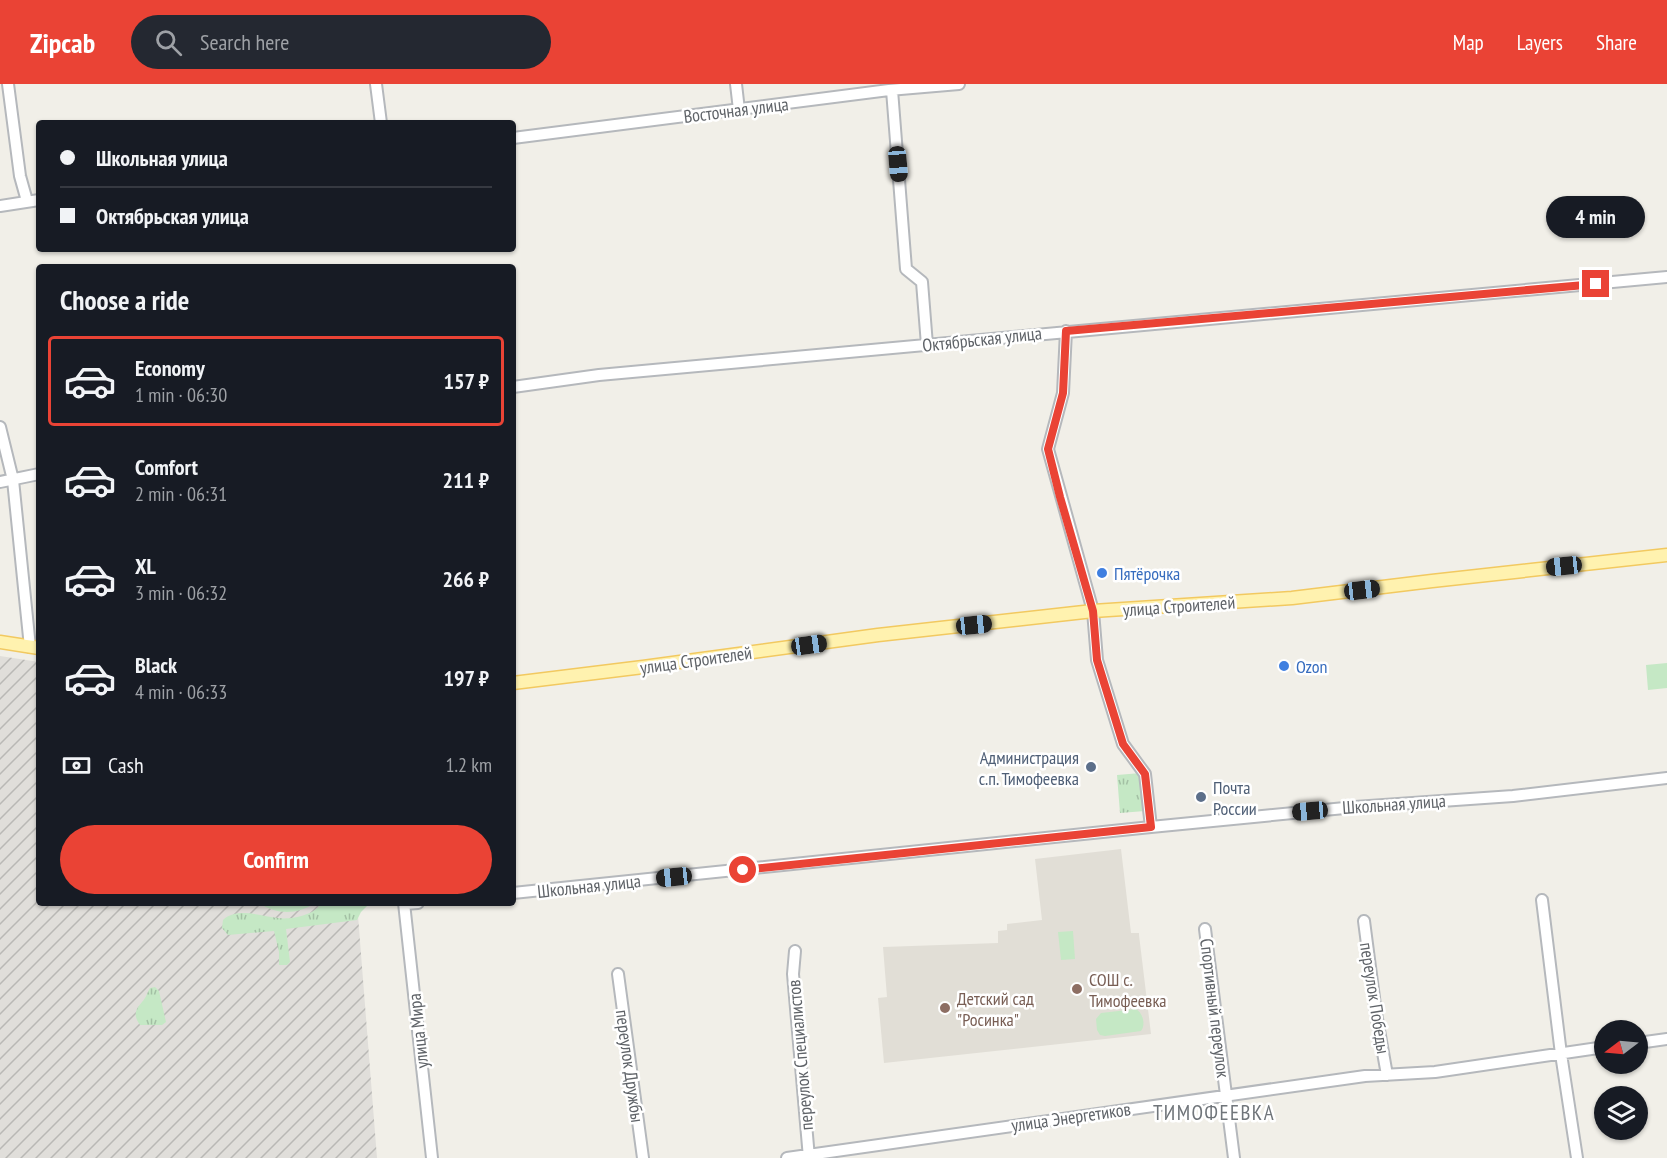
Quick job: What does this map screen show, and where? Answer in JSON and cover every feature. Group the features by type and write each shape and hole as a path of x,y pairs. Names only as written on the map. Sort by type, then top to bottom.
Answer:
{"main road":[{"name":"улица Строителей","path":"516,683 878,635 1093,611 1292,598 1432,580 1667,555"},
{"path":"0,642 34,647"}],"street":[{"path":"8,84 20,176 27,201"},
{"path":"376,84 381,120"},
{"path":"736,84 739,110"},
{"name":"Восточная улица","path":"516,138 739,110 890,88 959,84"},
{"path":"890,88 906,268 922,282 927,345"},
{"path":"0,206 36,200"},
{"name":"Октябрьская улица","path":"516,387 599,375 1066,331 1502,294 1667,277"},
{"path":"1066,331 1063,393 1048,449 1093,611 1097,660 1123,744 1145,774 1151,827"},
{"path":"0,427 14,480 34,647"},
{"path":"0,482 36,475"},
{"name":"Школьная улица","path":"516,894 1151,827 1355,807 1513,796 1667,778"},
{"path":"1542,900 1576,1158"},
{"name":"улица Мира","path":"404,906 432,1158"},
{"name":"переулок Победы","path":"1364,921 1387,1075"},
{"name":"Спортивный переулок","path":"1205,929 1234,1158"},
{"name":"переулок Специалистов","path":"795,951 793,974 809,1156"},
{"name":"переулок Дружбы","path":"618,974 642,1158"},
{"path":"1648,1042 1667,1039"},
{"name":"улица Энергетиков","path":"787,1158 1365,1076 1435,1072 1594,1049"}],"shaded area":[{"path":"0,656 36,662 36,906 357,906 377,1158 0,1158"},
{"name":"СОШ с. Тимофеевка","path":"1121,849 1131,933 1139,933 1151,1034 884,1063 878,998 887,997 883,947 998,943 998,931 1007,930 1007,924 1042,920 1035,859"}],"green space":[{"path":"1667,663 1667,688 1648,690 1646,665"},
{"path":"1141,773 1145,811 1120,813 1117,775"},
{"path":"264,906 310,906 287,912"},
{"path":"367,906 357,920 286,929 290,962 287,965 279,965 279,952 274,931 228,935 222,928 223,920 235,914 249,913 289,918 308,914 318,907"},
{"path":"1073,931 1075,959 1061,960 1058,932"},
{"path":"155,987 159,991 166,1022 162,1025 140,1025 136,1018 136,1010 150,988"},
{"path":"1136,1009 1143,1019 1141,1031 1100,1035 1096,1019 1101,1013"}],"place":[{"name":"Пятёрочка","path":"1102,573"},
{"name":"Ozon","path":"1284,666"},
{"name":"Администрация с.п. Тимофеевка","path":"1091,767"},
{"name":"Почта России","path":"1201,797"},
{"name":"СОШ с. Тимофеевка","path":"1077,989"},
{"name":"Детский сад \"Росинка\"","path":"945,1008"}],"district":[{"name":"ТИМОФЕЕВКА","path":"1214,1112"}],"route":[{"path":"743,870 1151,827 1145,774 1123,744 1097,660 1093,611 1048,449 1063,393 1066,331 1596,284"}]}
